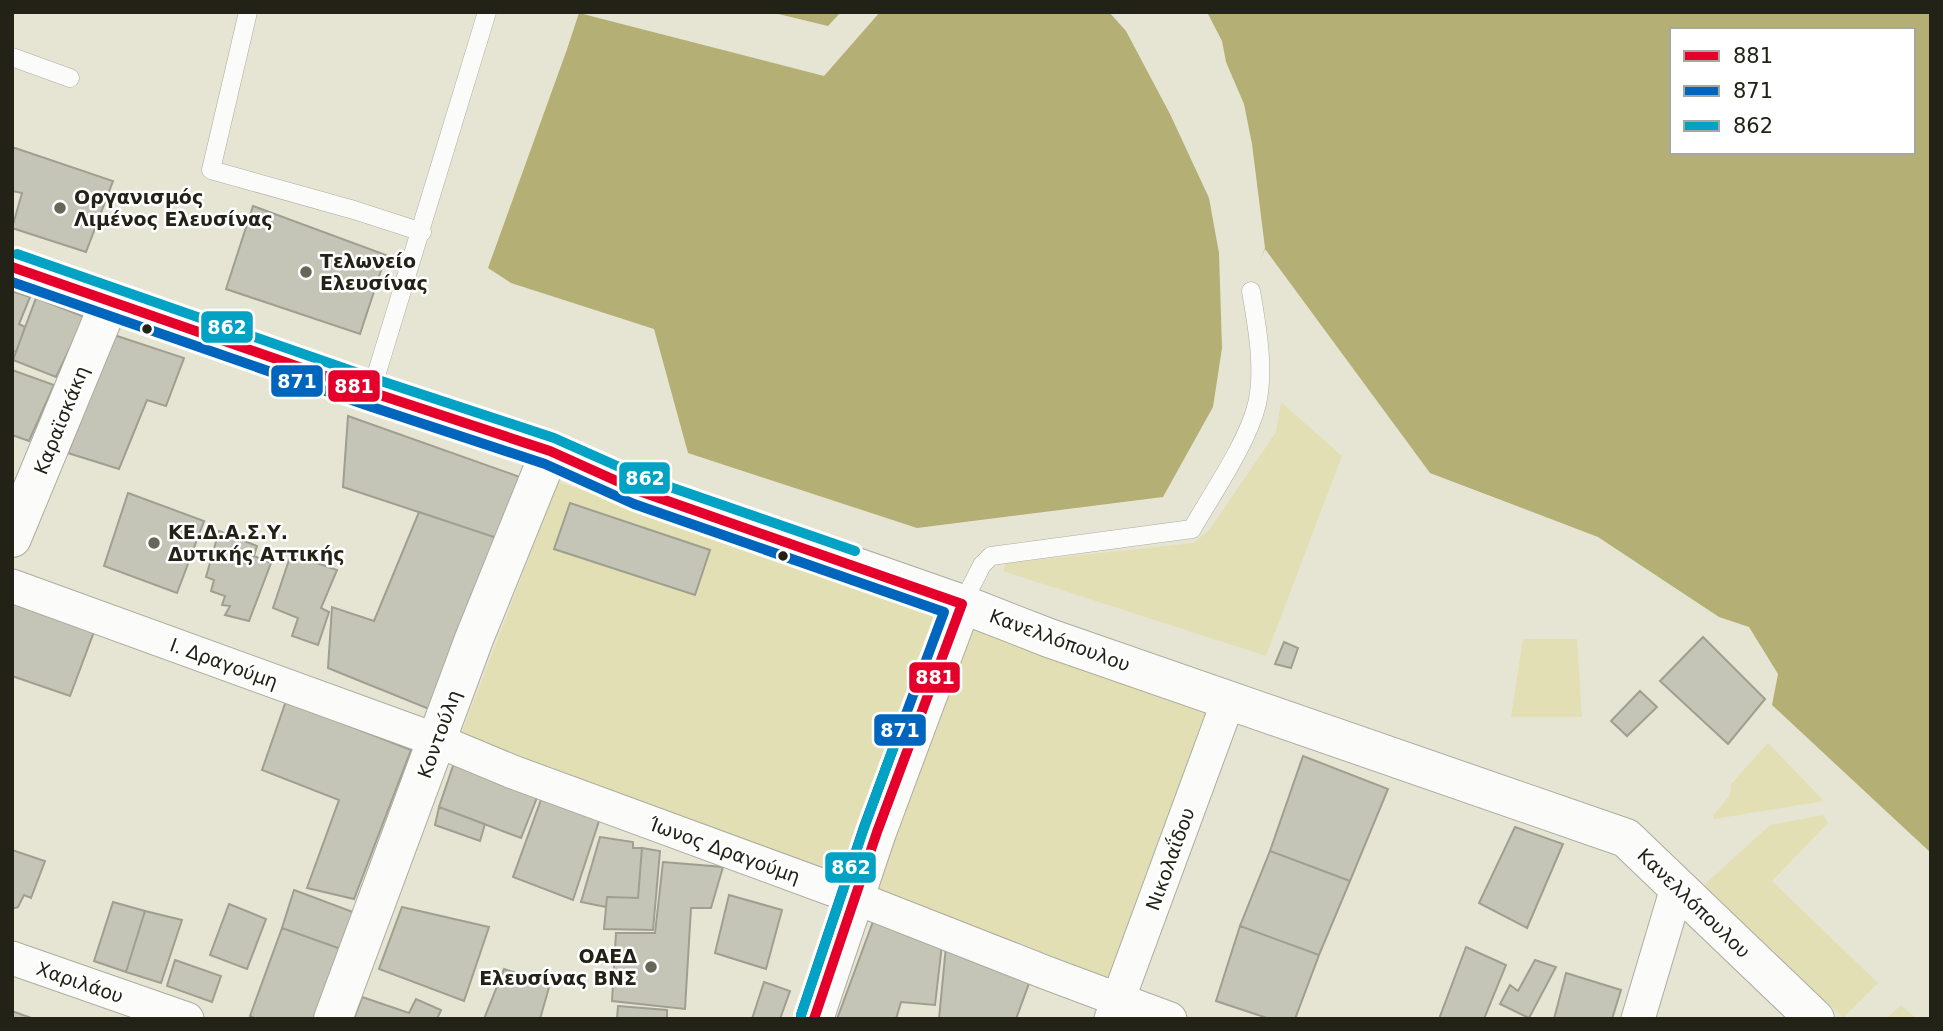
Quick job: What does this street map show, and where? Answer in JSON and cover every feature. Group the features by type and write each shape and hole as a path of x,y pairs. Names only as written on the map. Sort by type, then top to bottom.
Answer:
{"main road":[{"name":"Κανελλόπουλου","path":"12,267 371,393 550,451 639,491 962,604 1049,638 1626,838 1815,1019"},
{"name":"Καραϊσκάκη","path":"12,538 110,301"},
{"name":"Κοντούλη","path":"333,1019 436,740 550,451"},
{"path":"814,1019 877,832 962,604"}],"street":[{"name":"Ι. Δραγούμη","path":"12,586 436,740"},
{"name":"Νικολαΐδου","path":"1114,1009 1229,699"},
{"name":"Ίωνος Δραγούμη","path":"436,740 513,772 856,898 1114,1009 1170,1019"},
{"path":"1638,1019 1677,888"},
{"name":"Χαριλάου","path":"12,958 187,1019"}],"lane":[{"path":"248,12 211,170 422,232"},
{"path":"371,393 487,12"},
{"path":"12,57 69,78"},
{"path":"962,604 982,565 991,556 1192,529 1249,429 1257,402 1258,348 1251,291"}],"shaded area":[{"path":"577,12 1931,12 1931,853 1772,705 1778,674 1749,627 1719,617 1598,537 1430,473 1265,249 1222,348 1213,407 1163,497 917,528 688,453 654,329 511,283 488,268 566,52"},
{"path":"1281,402 1342,456 1266,656 1003,571 1006,563 1193,543 1210,529 1276,432"},
{"path":"558,482 1215,707 1113,988 460,737"},
{"path":"1523,639 1577,639 1582,717 1511,717"},
{"path":"1768,743 1824,801 1714,819 1713,816 1730,795 1731,784"},
{"path":"1823,815 1828,823 1772,881 1878,983 1843,1018 1704,885 1770,825"},
{"path":"1901,1005 1917,1019 1886,1019"}],"pier":[{"path":"573,12 770,12 828,26 841,12 880,12 824,76 579,13 566,52 562,51"},
{"path":"1109,12 1207,12 1222,41 1226,62 1244,104 1252,144 1265,248 1243,308 1222,348 1219,253 1209,198 1170,114 1126,31"}],"building":[{"name":"Οργανισμός Λιμένος Ελευσίνας","path":"12,147 113,181 86,252 12,228 22,193 12,191"},
{"name":"Τελωνείο Ελευσίνας","path":"253,206 386,255 360,334 226,289"},
{"path":"12,291 30,297 19,324 25,327 16,352 12,351"},
{"path":"36,298 85,317 56,377 13,360"},
{"path":"114,335 184,358 166,406 147,400 119,469 68,453"},
{"path":"12,370 54,385 29,441 12,435"},
{"path":"348,416 520,477 497,538 343,487"},
{"name":"ΚΕ.Δ.Α.Σ.Υ. Δυτικής Αττικής","path":"128,493 204,521 177,593 104,566"},
{"path":"570,503 710,550 695,595 554,549"},
{"path":"419,512 497,538 429,709 328,668 332,607 374,621"},
{"path":"219,531 257,546 254,556 271,563 249,621 225,615 230,606 222,605 225,596 211,591 214,580 206,577"},
{"path":"291,554 337,570 321,608 329,612 318,645 292,636 298,618 273,608"},
{"path":"12,599 95,629 70,696 12,676"},
{"path":"1703,637 1765,699 1728,744 1660,681"},
{"path":"1284,642 1298,648 1291,668 1275,664"},
{"path":"1640,691 1657,707 1627,736 1611,721"},
{"path":"286,701 411,750 354,899 307,888 339,800 262,770"},
{"path":"1303,756 1388,789 1350,881 1270,851"},
{"path":"454,763 538,795 521,838 439,807"},
{"path":"542,797 600,818 573,900 513,877"},
{"path":"439,807 485,824 480,841 435,825"},
{"path":"1515,827 1563,844 1527,928 1479,903"},
{"path":"600,837 633,842 633,848 642,848 638,898 607,897 606,907 581,902"},
{"path":"642,848 660,851 653,930 604,929 607,897 638,898"},
{"path":"12,850 45,861 31,898 24,895 18,907 12,909"},
{"path":"1270,851 1350,881 1319,955 1240,926"},
{"name":"ΟΑΕΔ Ελευσίνας ΒΝΣ","path":"663,862 723,867 711,908 691,908 685,1009 612,1001 616,933 655,933"},
{"path":"294,890 353,912 341,949 282,928"},
{"path":"729,895 782,910 766,969 715,953"},
{"path":"113,902 145,911 126,972 94,961"},
{"path":"229,904 266,919 247,969 210,955"},
{"path":"402,907 489,927 464,1001 379,969"},
{"path":"145,911 182,920 161,983 126,972"},
{"path":"877,911 943,936 935,1005 901,1002 896,1019 837,1019"},
{"path":"1240,926 1319,955 1295,1019 1270,1019 1216,1001"},
{"path":"282,928 341,949 313,1019 256,1019 250,1016"},
{"path":"946,946 1031,978 1016,1019 939,1019"},
{"path":"1466,947 1506,965 1484,1019 1439,1019"},
{"path":"175,960 221,976 212,1002 167,986"},
{"path":"1535,960 1556,967 1529,1018 1500,1004 1510,985 1518,991"},
{"path":"504,969 550,984 540,1019 484,1019"},
{"path":"1566,973 1621,990 1612,1019 1554,1019"},
{"path":"764,982 790,991 780,1019 752,1019"},
{"path":"362,997 409,1013 416,999 441,1010 437,1019 354,1019"},
{"path":"618,1006 667,1010 667,1019 617,1019"},
{"path":"12,1011 34,1019 12,1019"}],"transit line":[{"name":"862","path":"17,254 375,379 554,438 644,478 855,551"},
{"name":"881","path":"12,267 550,451 639,491 962,604 877,832 814,1019"},
{"name":"871","path":"12,282 545,464 634,504 944,612 864,827 801,1015"},
{"name":"862","path":"801,1015 903,721"}],"place":[{"name":"Οργανισμός Λιμένος Ελευσίνας","path":"60,208"},
{"name":"Τελωνείο Ελευσίνας","path":"306,272"},
{"name":"ΚΕ.Δ.Α.Σ.Υ. Δυτικής Αττικής","path":"154,543"},
{"name":"ΟΑΕΔ Ελευσίνας ΒΝΣ","path":"651,967"}]}
